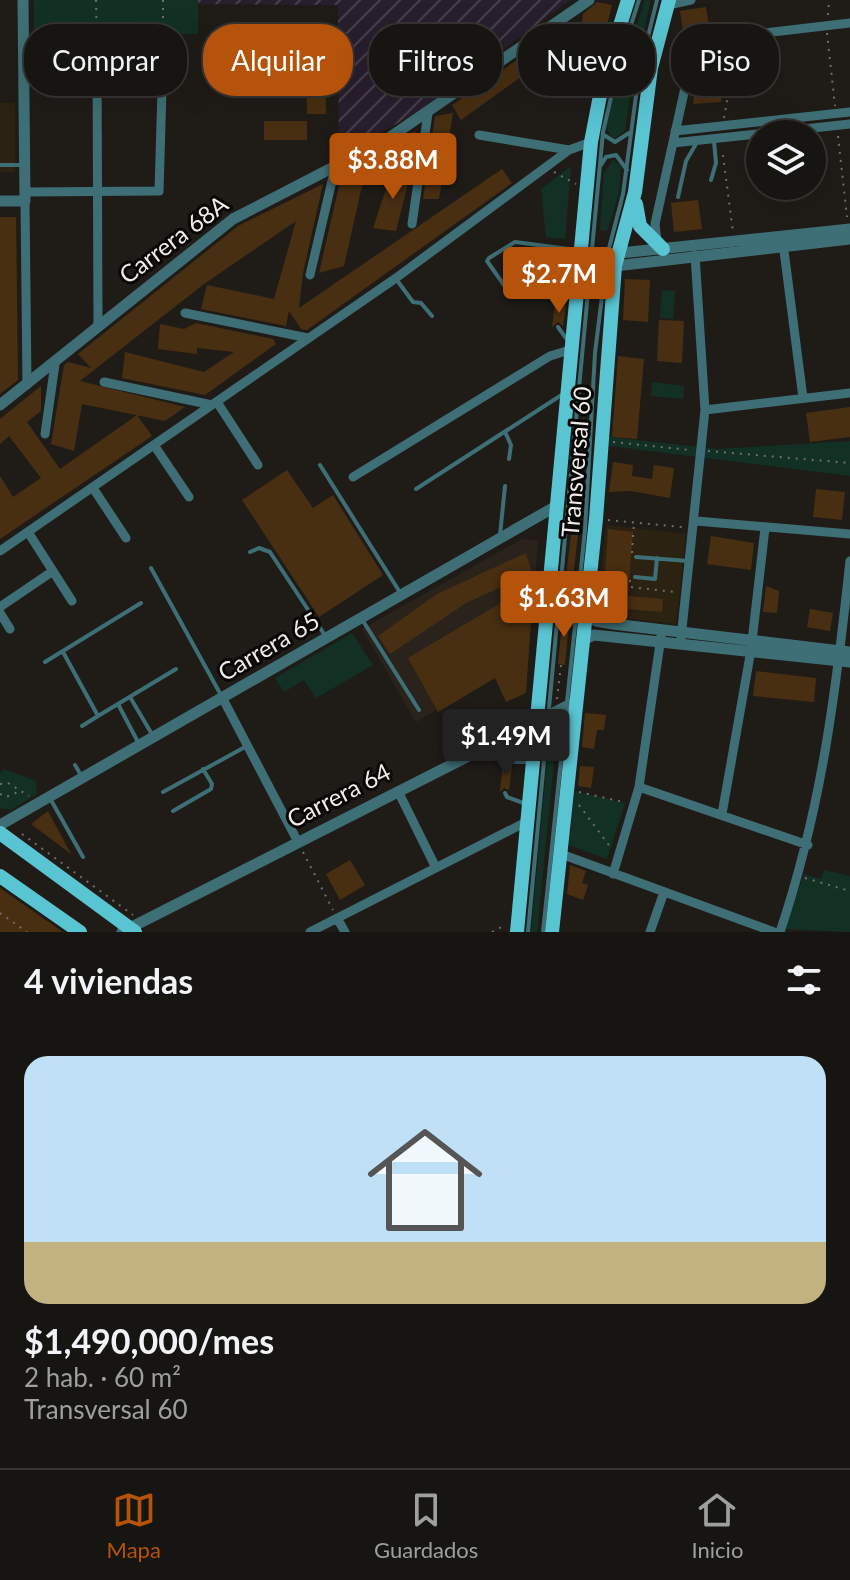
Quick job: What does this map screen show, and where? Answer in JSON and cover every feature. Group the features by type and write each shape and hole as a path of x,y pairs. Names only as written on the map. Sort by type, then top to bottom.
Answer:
{"main road":[{"name":"Transversal 60","path":"514,927 534,763 543,718 573,347 571,307 586,255 603,80 630,1"},
{"name":"Transversal 60","path":"552,932 561,854 567,702 583,640 586,612 613,259 635,192 651,68 665,2"},
{"path":"635,192 640,226 661,248"},
{"path":"0,833 127,931"},
{"path":"0,876 80,932"},
{"path":"0,883 71,932"}],"street":[{"path":"23,0 27,385"},
{"path":"665,2 691,0"},
{"name":"Carrera 68A","path":"0,405 233,219 335,168 428,113 585,1"},
{"path":"779,31 850,23"},
{"path":"97,96 98,327"},
{"path":"0,201 98,191 159,191 162,96"},
{"path":"661,248 654,229 683,96"},
{"path":"675,131 850,112"},
{"path":"412,224 428,113"},
{"path":"673,143 850,124"},
{"path":"479,135 569,150"},
{"path":"0,551 290,354 569,150 597,137"},
{"path":"310,275 335,168"},
{"path":"586,255 613,259 695,255 850,229"},
{"path":"613,259 661,248 850,239"},
{"path":"783,241 803,398"},
{"path":"681,638 705,410 695,255"},
{"path":"185,313 308,338"},
{"path":"353,477 556,352 573,347"},
{"path":"45,434 55,364"},
{"path":"104,382 214,404 258,465"},
{"path":"705,410 850,393"},
{"path":"154,445 189,497"},
{"path":"93,488 126,538"},
{"name":"Carrera 65","path":"0,825 223,699 265,679 327,639 358,624 558,505"},
{"path":"695,524 850,534"},
{"path":"722,814 751,645 765,528"},
{"path":"28,532 72,601"},
{"path":"561,854 664,892 743,927 777,932 808,845 845,656 850,561"},
{"path":"10,629 0,610 53,571"},
{"path":"586,612 603,623 662,635 845,656"},
{"path":"583,640 594,635 662,635"},
{"path":"613,874 639,787 662,635"},
{"path":"223,699 298,842"},
{"name":"Carrera 64","path":"127,931 543,718 567,702"},
{"path":"639,787 808,845"},
{"path":"398,791 436,868"},
{"path":"310,932 436,868 530,813"},
{"path":"650,932 664,892"},
{"path":"337,918 345,932"}],"lane":[{"path":"543,932 585,530 595,353 627,172 639,73 665,2"},
{"path":"528,932 543,718 586,255 599,168 597,137 615,142 631,130"},
{"path":"711,180 716,163 717,138"},
{"path":"678,197 686,161 696,140"},
{"path":"599,168 606,157 616,155 627,172"},
{"path":"0,165 25,165"},
{"path":"511,295 487,261 512,243 586,255"},
{"path":"396,278 413,302 421,303 432,316"},
{"path":"558,327 573,347"},
{"path":"416,489 568,391"},
{"path":"505,432 511,445 509,459"},
{"path":"320,465 402,596"},
{"path":"499,539 505,486"},
{"path":"250,552 259,548 270,552 327,639"},
{"path":"636,557 691,562"},
{"path":"635,577 655,579 657,558"},
{"path":"151,568 223,699"},
{"path":"45,662 141,603"},
{"path":"358,624 419,710"},
{"path":"63,652 98,716"},
{"path":"82,726 176,669"},
{"path":"130,697 154,738"},
{"path":"118,704 140,746"},
{"path":"163,792 248,746"},
{"path":"508,762 534,763"},
{"path":"75,765 83,779"},
{"path":"173,811 211,789 212,784 203,769"},
{"path":"505,793 530,813"},
{"path":"45,800 83,857"}],"path":[{"path":"96,0 96,24"},
{"path":"163,0 163,24"},
{"path":"827,26 829,0"},
{"path":"664,46 671,45"},
{"path":"723,126 728,96"},
{"path":"717,138 734,237"},
{"path":"545,167 581,187"},
{"path":"608,441 850,463"},
{"path":"603,520 695,524"},
{"path":"566,613 570,577"},
{"path":"561,665 567,702"},
{"path":"0,784 8,783 45,800"},
{"path":"0,794 6,797 21,791"},
{"path":"574,791 635,805"},
{"path":"573,797 618,858"},
{"path":"22,834 126,909"},
{"path":"298,842 337,918"},
{"path":"799,876 850,891"},
{"path":"0,913 27,932"},
{"path":"492,932 514,927"}],"shaded area":[{"path":"198,0 570,0 537,24 518,24 518,38 502,50 502,24 369,24 369,96 439,96 419,111 339,156 339,96 353,96 353,24 338,24 338,5 198,4"},
{"path":"0,103 15,103 15,172 0,172"},
{"path":"606,525 686,534 676,624 597,615"},
{"path":"522,539 538,541 528,656 416,722 362,629"}],"green space":[{"path":"34,0 198,0 198,34 187,34 187,24 34,24"},
{"path":"645,0 651,0 645,24 637,24"},
{"path":"612,96 630,96 625,131 613,139 606,128"},
{"path":"613,160 621,166 619,193 607,231 600,230 604,173"},
{"path":"571,166 565,239 546,237 541,189"},
{"path":"662,290 675,291 673,319 660,318"},
{"path":"652,382 684,386 683,399 651,396"},
{"path":"584,401 578,535 571,535"},
{"path":"609,437 717,449 850,441 850,476 609,446"},
{"path":"352,633 373,665 316,698 304,680 284,692 275,678"},
{"path":"549,742 556,742 537,932 531,932"},
{"path":"4,769 36,781 37,794 11,810 0,808 0,773"},
{"path":"575,791 625,803 607,859 569,845"},
{"path":"824,870 850,876 850,932 785,929 804,874 821,879"}],"building":[{"path":"597,2 612,5 607,24 582,24 583,14"},
{"path":"706,7 709,24 682,24 680,11"},
{"path":"518,59 518,79 502,91 502,70"},
{"path":"307,96 326,96 326,114 307,114"},
{"path":"465,96 494,96 461,120 452,105"},
{"path":"694,96 722,96 721,102 693,104"},
{"path":"453,113 439,199 423,199 435,116"},
{"path":"264,121 307,121 307,140 264,140"},
{"path":"415,131 415,149 362,186 344,266 319,273 342,173"},
{"path":"393,168 411,171 396,231 373,228"},
{"path":"502,169 512,183 307,330 301,329 289,311 286,326 201,309 207,285 274,299 296,221 204,284 80,381 185,407 165,421 82,404 74,451 51,444 64,365 68,362 91,368 78,354 238,226 323,184 303,273 299,308"},
{"path":"698,200 702,229 674,232 671,203"},
{"path":"0,217 16,217 18,380 0,394"},
{"path":"625,279 650,280 648,322 623,320"},
{"path":"555,304 566,306 563,326 558,322 552,327"},
{"path":"659,320 684,321 682,363 657,361"},
{"path":"196,323 273,339 276,344 205,395 122,378 125,352 204,372 234,352 197,348 197,354 158,349 160,324 184,329"},
{"path":"618,356 644,359 637,439 612,437"},
{"path":"41,386 41,411 27,422 60,469 137,415 152,436 0,539 0,476 13,497 41,478 9,436 0,444 0,419"},
{"path":"850,407 850,437 810,442 806,413"},
{"path":"613,462 633,465 632,476 652,479 654,465 674,468 670,498 631,491 609,492"},
{"path":"287,470 313,508 333,495 383,575 319,617 242,500"},
{"path":"816,489 845,492 842,520 813,517"},
{"path":"608,529 633,532 628,596 663,599 662,612 603,607"},
{"path":"571,535 578,535 573,578 566,577"},
{"path":"711,536 754,543 751,570 707,564"},
{"path":"526,553 532,573 466,603 390,654 378,636 437,594"},
{"path":"766,586 779,591 777,613 763,612"},
{"path":"504,601 532,606 526,693 506,702 495,678 438,712 408,658"},
{"path":"810,609 833,613 830,631 807,627"},
{"path":"563,613 570,614 565,665 558,664"},
{"path":"756,671 816,678 814,702 753,696"},
{"path":"585,713 606,715 604,730 597,730 594,749 582,747"},
{"path":"503,761 505,766 512,767 509,790 504,788 500,792"},
{"path":"580,766 594,767 591,788 578,786"},
{"path":"48,811 71,854 31,824"},
{"path":"350,860 365,885 340,900 326,874"},
{"path":"570,865 586,871 582,883 588,885 583,900 567,894"},
{"path":"0,888 63,932 0,932"}]}
